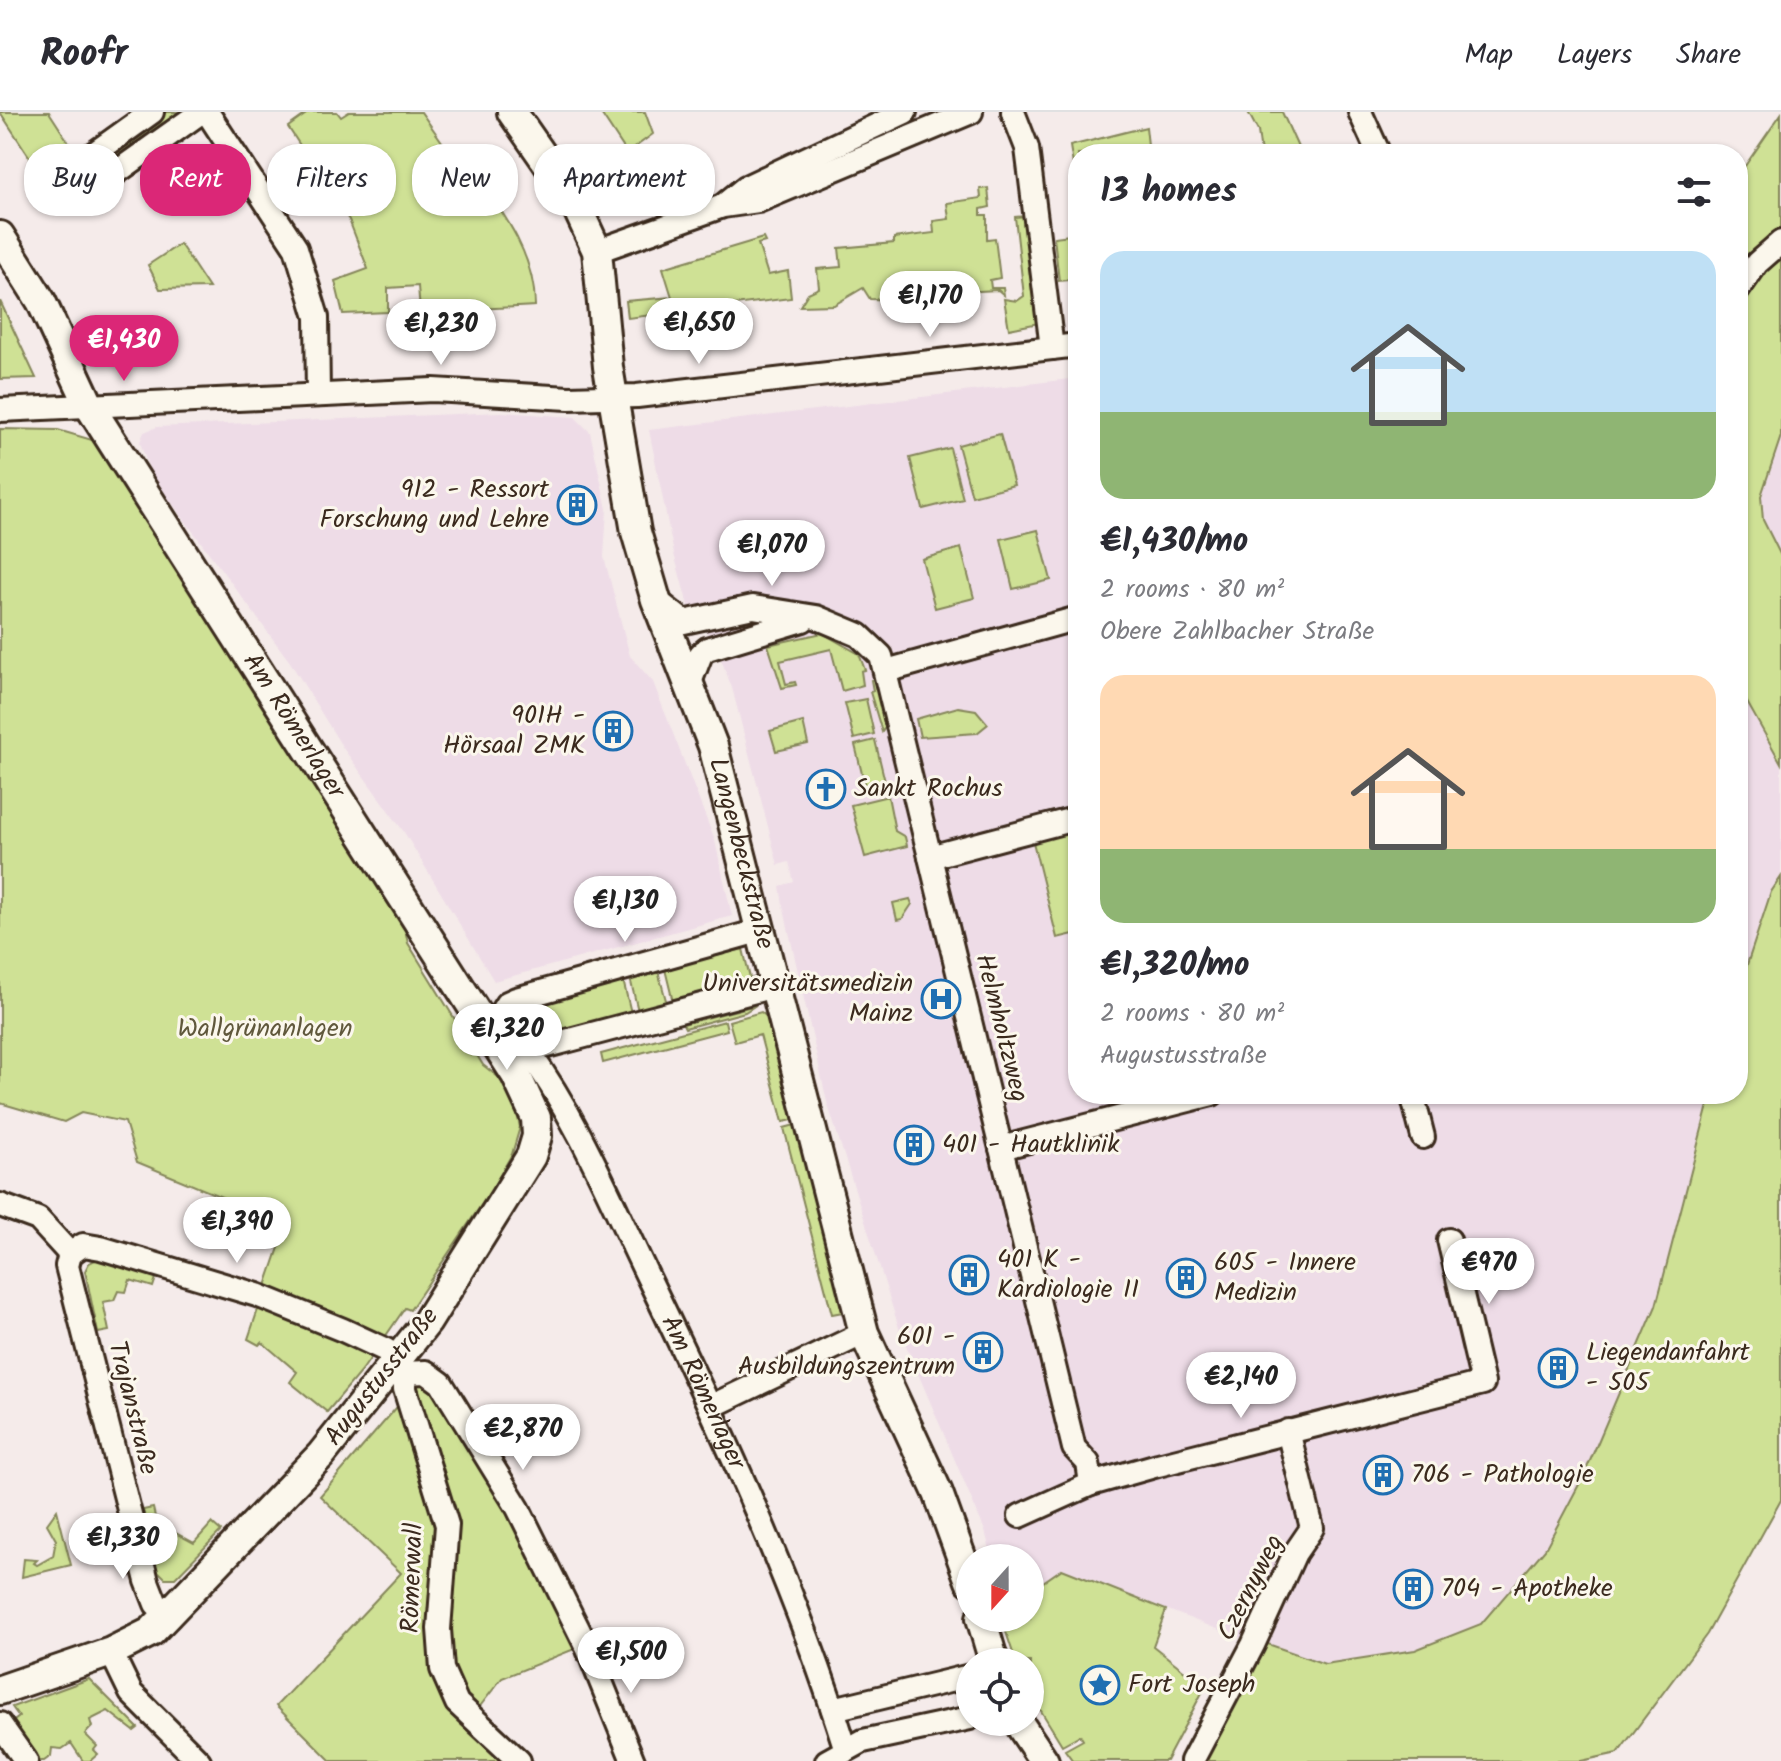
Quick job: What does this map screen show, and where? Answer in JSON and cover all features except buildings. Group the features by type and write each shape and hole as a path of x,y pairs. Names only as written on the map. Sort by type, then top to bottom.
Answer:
{"main road":[{"name":"Langenbeckstraße","path":"512,112 574,201 589,227 597,251 636,532 656,600 713,746 864,1333 938,1493 957,1544"},
{"name":"Am Römerlager","path":"0,236 41,301 90,407 496,1029"},
{"name":"Augustusstraße","path":"0,1690 111,1652 151,1632 169,1617 401,1368 531,1156 537,1136 536,1118 529,1098 496,1029"},
{"path":"1027,1736 1044,1761"}],"street":[{"path":"152,112 71,170 63,184 72,195 86,194 204,112 296,248 317,317 318,395"},
{"path":"723,206 746,187 905,112"},
{"path":"597,251 723,206 758,201 971,112"},
{"path":"1013,112 1027,148 1052,348"},
{"path":"1360,112 1374,144"},
{"path":"1748,276 1757,263 1781,242"},
{"path":"0,410 463,390 615,397 1068,346"},
{"name":"Helmholtzweg","path":"656,600 684,622 753,607 816,617 841,626 872,645 886,671 1074,1448 1088,1463 1091,1484"},
{"path":"689,685 701,654 707,649 816,617"},
{"path":"886,671 1068,621"},
{"path":"930,857 1068,821"},
{"path":"762,930 528,995 496,1029 528,1051 774,986"},
{"name":"Am Römerlager","path":"496,1029 514,1046 528,1051 568,1113 710,1407 777,1555 833,1709 836,1756"},
{"path":"1001,1148 1173,1104"},
{"path":"1415,1104 1423,1137"},
{"path":"0,1205 38,1219 70,1254 76,1247 91,1245 257,1295 386,1350 401,1368 426,1372 441,1383 518,1508 587,1647 633,1761"},
{"path":"1020,1516 1091,1484 1483,1383 1449,1240"},
{"name":"Trajanstraße","path":"70,1254 67,1266 136,1541 154,1602 169,1617"},
{"path":"710,1407 864,1333"},
{"name":"Römerwall","path":"401,1368 406,1394 447,1525 439,1629 442,1669 457,1703 519,1761"},
{"name":"Czernyweg","path":"1192,1761 1253,1645 1295,1553 1312,1528 1288,1431"},
{"path":"111,1652 131,1693 199,1761"},
{"path":"833,1709 956,1679"},
{"path":"836,1756 863,1741 956,1721"},
{"path":"0,1724 26,1761"}],"shaded area":[{"path":"1781,354 1781,556 1763,520 1748,429 1748,366"},
{"name":"Universitätsmedizin Mainz","path":"1068,379 1068,1104 1708,1104 1656,1306 1584,1475 1545,1549 1481,1624 1415,1650 1325,1664 1230,1634 1062,1569 1044,1581 1044,1544 988,1544 900,1331 827,1102 783,905 780,886 794,882 789,862 778,865 732,688 716,646 688,605 674,554 649,430"},
{"name":"Universitätsmedizin Mainz","path":"501,412 575,417 590,432 607,509 604,557 630,656 653,682 715,841 732,916 494,981 404,832 343,748 290,662 151,475 140,442 144,432 157,427"},
{"path":"1748,704 1781,763 1781,877 1771,892 1748,962"}],"green space":[{"path":"0,112 49,112 70,144 24,144 24,149"},
{"path":"159,112 185,112 144,144 140,144 140,147 124,160 124,144 114,144"},
{"path":"309,112 337,112 341,117 349,112 421,112 444,144 412,144 412,216 504,216 528,264 535,306 420,312 418,286 388,288 388,312 343,314 335,281 368,269 346,216 396,216 396,144 299,144 288,127"},
{"path":"600,112 645,112 653,134 639,144 621,144"},
{"path":"1248,112 1282,112 1296,144 1260,144 1258,131"},
{"path":"1781,114 1781,436 1761,496 1763,520 1781,556 1781,763 1748,704 1748,162"},
{"path":"1146,127 1148,144 1078,144"},
{"path":"988,188 990,207 981,209 981,215 987,215 987,239 995,238 1000,278 990,280 991,288 1003,288 1004,295 998,290 960,292 926,299 920,289 912,290 910,284 900,286 902,300 870,299 863,288 834,305 800,306 808,293 819,288 817,269 841,267 839,248 894,243 894,238 934,233 933,221 949,219 947,203 981,198 980,189"},
{"path":"1026,216 1039,323 1009,329 1004,299 1017,301 1024,296 1015,217"},
{"path":"1068,235 1068,280 1059,281 1054,237"},
{"path":"763,238 765,242 758,244 768,275 788,271 791,298 628,318 626,301 672,297 663,268"},
{"path":"180,244 209,288 160,289 148,265"},
{"path":"0,301 36,378 0,379"},
{"name":"Wallgrünanlagen","path":"0,429 58,430 99,442 402,916 408,943 483,1065 502,1080 514,1101 520,1127 512,1154 492,1189 410,1310 405,1308 363,1369 327,1412 290,1382 297,1372 262,1342 259,1345 248,1339 287,1224 137,1162 125,1122 81,1113 64,1122 0,1103"},
{"path":"1000,434 1014,485 972,496 958,445"},
{"path":"950,448 963,499 923,509 910,458"},
{"path":"1038,530 1051,580 1013,589 1001,539"},
{"path":"961,548 974,598 935,608 922,559"},
{"path":"822,633 859,654 865,670 861,671 863,685 842,691 831,649 780,661 786,684 795,682 796,685 782,688 768,645"},
{"path":"875,679 889,722 882,732 870,692 873,691 871,680"},
{"path":"866,699 874,734 854,739 845,703"},
{"path":"958,707 976,710 988,724 977,733 920,737 916,719"},
{"path":"803,722 808,744 776,751 770,731"},
{"path":"875,740 886,786 866,790 855,745"},
{"path":"888,796 895,831 905,837 907,846 865,857 851,805"},
{"path":"1068,829 1068,935 1057,938 1032,838"},
{"path":"1781,877 1781,1500 1707,1634 1618,1753 1581,1761 1205,1761 1265,1643 1325,1664 1415,1650 1481,1624 1545,1549 1584,1475 1656,1306 1708,1104 1748,1104 1748,962 1771,892"},
{"path":"910,899 912,904 902,919 897,920 893,903"},
{"path":"743,949 751,982 673,1002 665,969"},
{"path":"658,971 667,1004 638,1011 630,978"},
{"path":"623,980 631,1013 545,1035 536,1002"},
{"path":"529,1004 538,1036 529,1038 516,1032 512,1022 516,1010"},
{"path":"756,1005 745,1012 685,1028 683,1024"},
{"path":"761,1012 767,1017 793,1120 783,1122 760,1035 735,1042 729,1021"},
{"path":"725,1021 727,1030 603,1063 601,1054"},
{"path":"795,1125 843,1312 832,1314 784,1128"},
{"path":"99,1258 157,1275 153,1287 130,1280 126,1292 118,1291 114,1300 103,1302 109,1331 98,1333 85,1271 89,1263"},
{"path":"425,1378 552,1579 582,1646 502,1678 467,1723 511,1761 331,1761 276,1706 401,1573 320,1496"},
{"path":"153,1508 159,1534 172,1531 194,1543 212,1523 221,1531 175,1578 165,1578 157,1570 143,1510"},
{"path":"57,1510 71,1565 22,1577 24,1559 37,1560 34,1563 37,1565 53,1556 56,1540 47,1524"},
{"path":"1062,1569 1166,1610 1153,1646 1205,1687 1166,1761 1073,1761 1065,1750 1083,1740 1080,1735 1062,1745 1044,1716 1044,1648 1011,1648 1006,1632 1044,1632 1044,1581"},
{"path":"89,1679 138,1728 134,1731 108,1711 90,1720 92,1727 85,1734 97,1746 94,1750 98,1754 90,1761 83,1761 71,1743 62,1749 52,1748 51,1756 44,1761 33,1761 10,1724 19,1717 12,1707"}],"place":[{"name":"912 - Ressort Forschung und Lehre","path":"577,505"},
{"name":"901H - Hörsaal ZMK","path":"613,731"},
{"name":"Sankt Rochus","path":"826,789"},
{"name":"Universitätsmedizin Mainz","path":"941,999"},
{"name":"401 - Hautklinik","path":"914,1145"},
{"name":"401 K - Kardiologie II","path":"969,1275"},
{"name":"605 - Innere Medizin","path":"1186,1278"},
{"name":"601 - Ausbildungszentrum","path":"983,1352"},
{"name":"Liegendanfahrt - 505","path":"1558,1368"},
{"name":"706 - Pathologie","path":"1383,1475"},
{"name":"704 - Apotheke","path":"1413,1589"},
{"name":"Fort Joseph","path":"1100,1685"}]}
